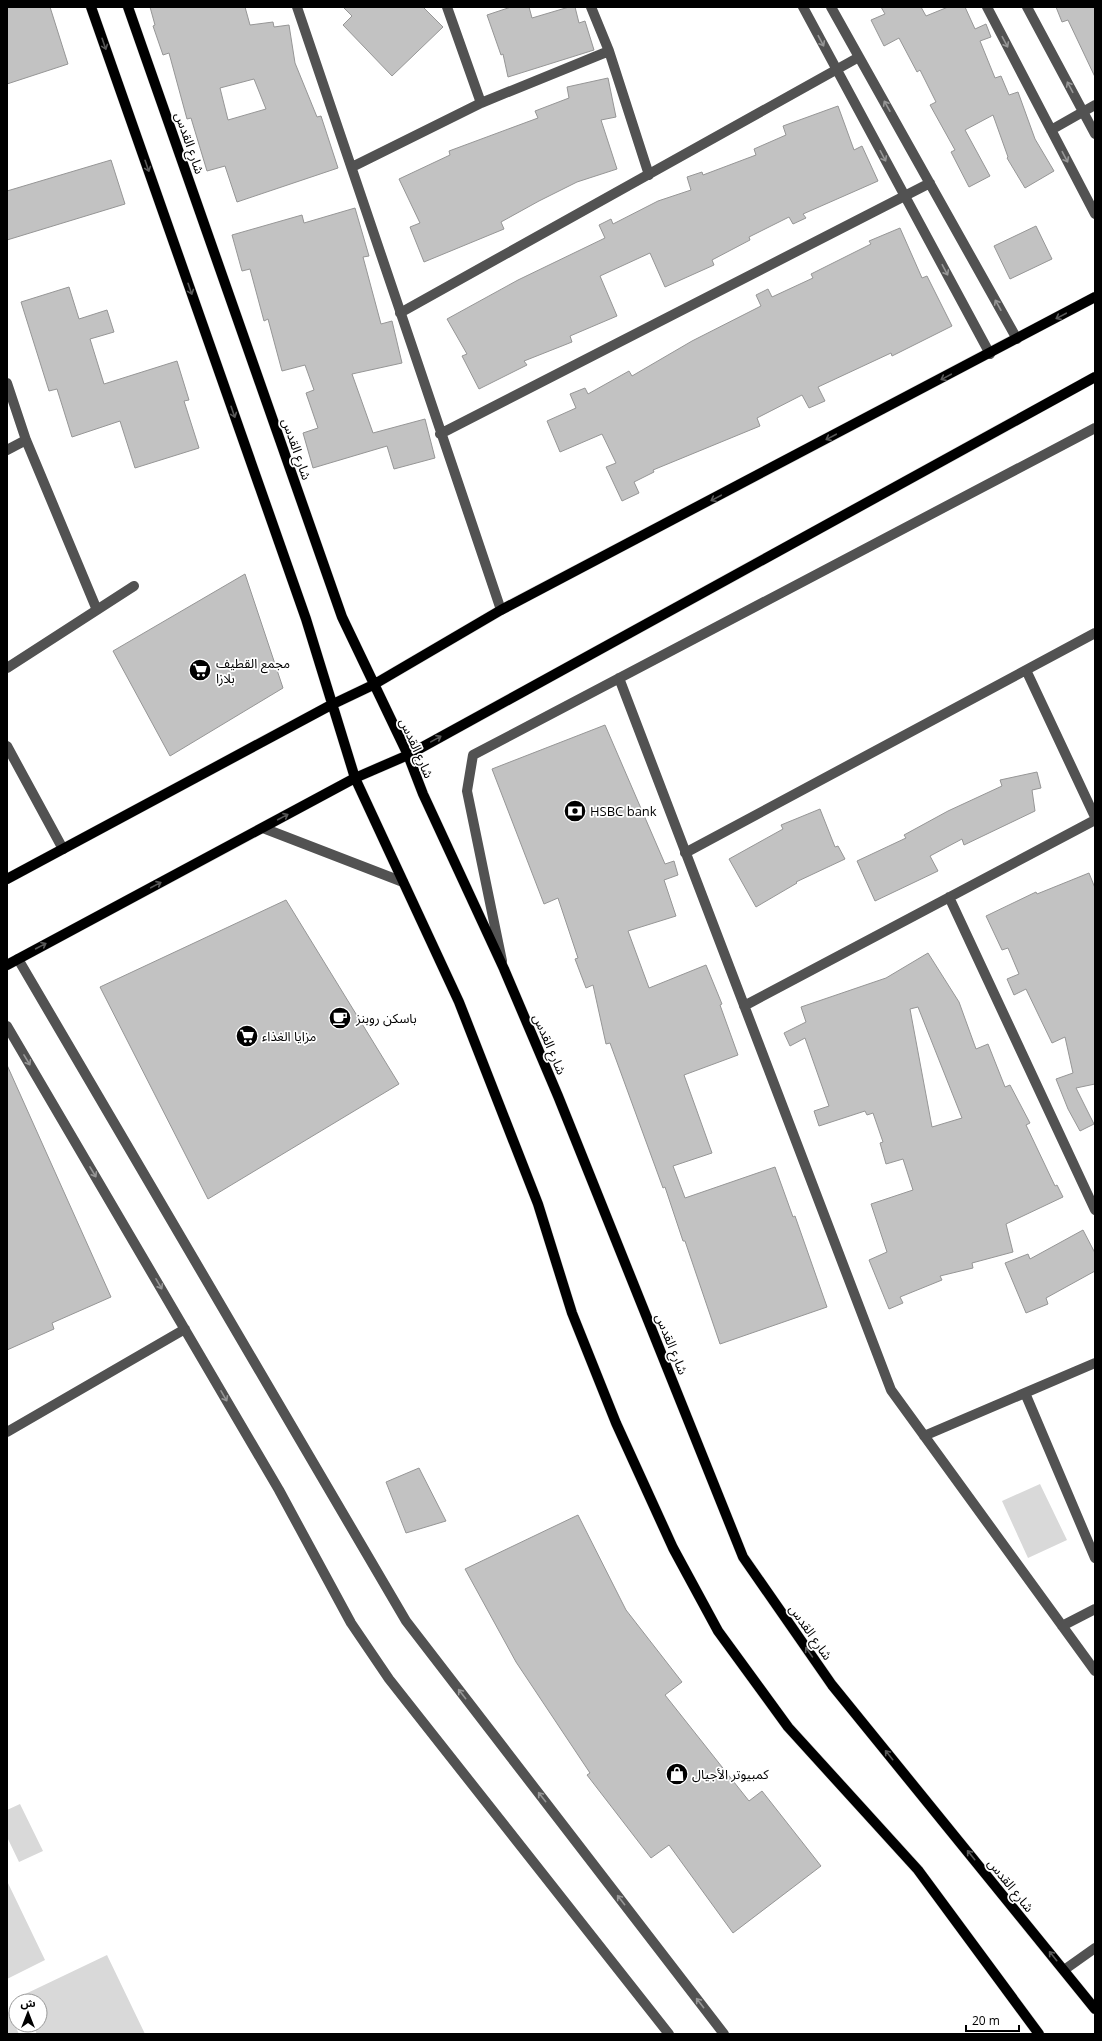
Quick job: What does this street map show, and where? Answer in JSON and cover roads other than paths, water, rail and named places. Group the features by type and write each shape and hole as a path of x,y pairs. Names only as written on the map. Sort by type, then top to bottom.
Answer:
{"main road":[{"path":"91,7 306,619 355,778 459,1002 538,1204 572,1313 616,1423 673,1548 718,1631 788,1727 918,1870 1039,2034"},
{"name":"شارع القدس","path":"128,7 342,617 373,685 408,755 423,794 504,969 561,1103 742,1557 832,1685 1095,2008"},
{"path":"7,879 332,705 373,685 501,610 990,354 1095,297"},
{"path":"7,965 355,778 408,755 1095,378"}],"street":[{"path":"297,7 352,167 440,434 501,610"},
{"path":"447,7 481,103"},
{"path":"592,7 609,51 649,175"},
{"path":"803,7 990,354"},
{"path":"831,7 1018,339"},
{"path":"987,7 1095,214"},
{"path":"1027,7 1095,134"},
{"path":"352,167 481,103 609,51"},
{"path":"400,313 859,58"},
{"path":"1051,130 1095,105"},
{"path":"440,434 930,183"},
{"path":"7,383 26,440 97,610"},
{"path":"504,969 467,791 473,755 1095,428"},
{"path":"7,450 26,440"},
{"path":"7,668 134,586"},
{"path":"685,853 1095,633"},
{"path":"744,1006 1095,818 1026,670"},
{"path":"618,678 891,1390 1095,1670"},
{"path":"7,746 63,849"},
{"path":"263,828 403,882"},
{"path":"949,897 1094,1208"},
{"path":"18,959 406,1622 724,2034"},
{"path":"7,1026 279,1490 351,1623 389,1679 669,2034"},
{"path":"7,1432 186,1329"},
{"path":"924,1436 1095,1363"},
{"path":"1025,1393 1095,1558"},
{"path":"1062,1626 1095,1609"},
{"path":"1064,1970 1095,1948"}],"place":[{"name":"مجمع القطيف بلازا","path":"200,670"},
{"name":"HSBC bank","path":"575,811"},
{"name":"باسكن روبنز","path":"340,1018"},
{"name":"مزايا الغذاء","path":"247,1036"},
{"name":"كمبيوتر الأجيال","path":"677,1774"}]}
